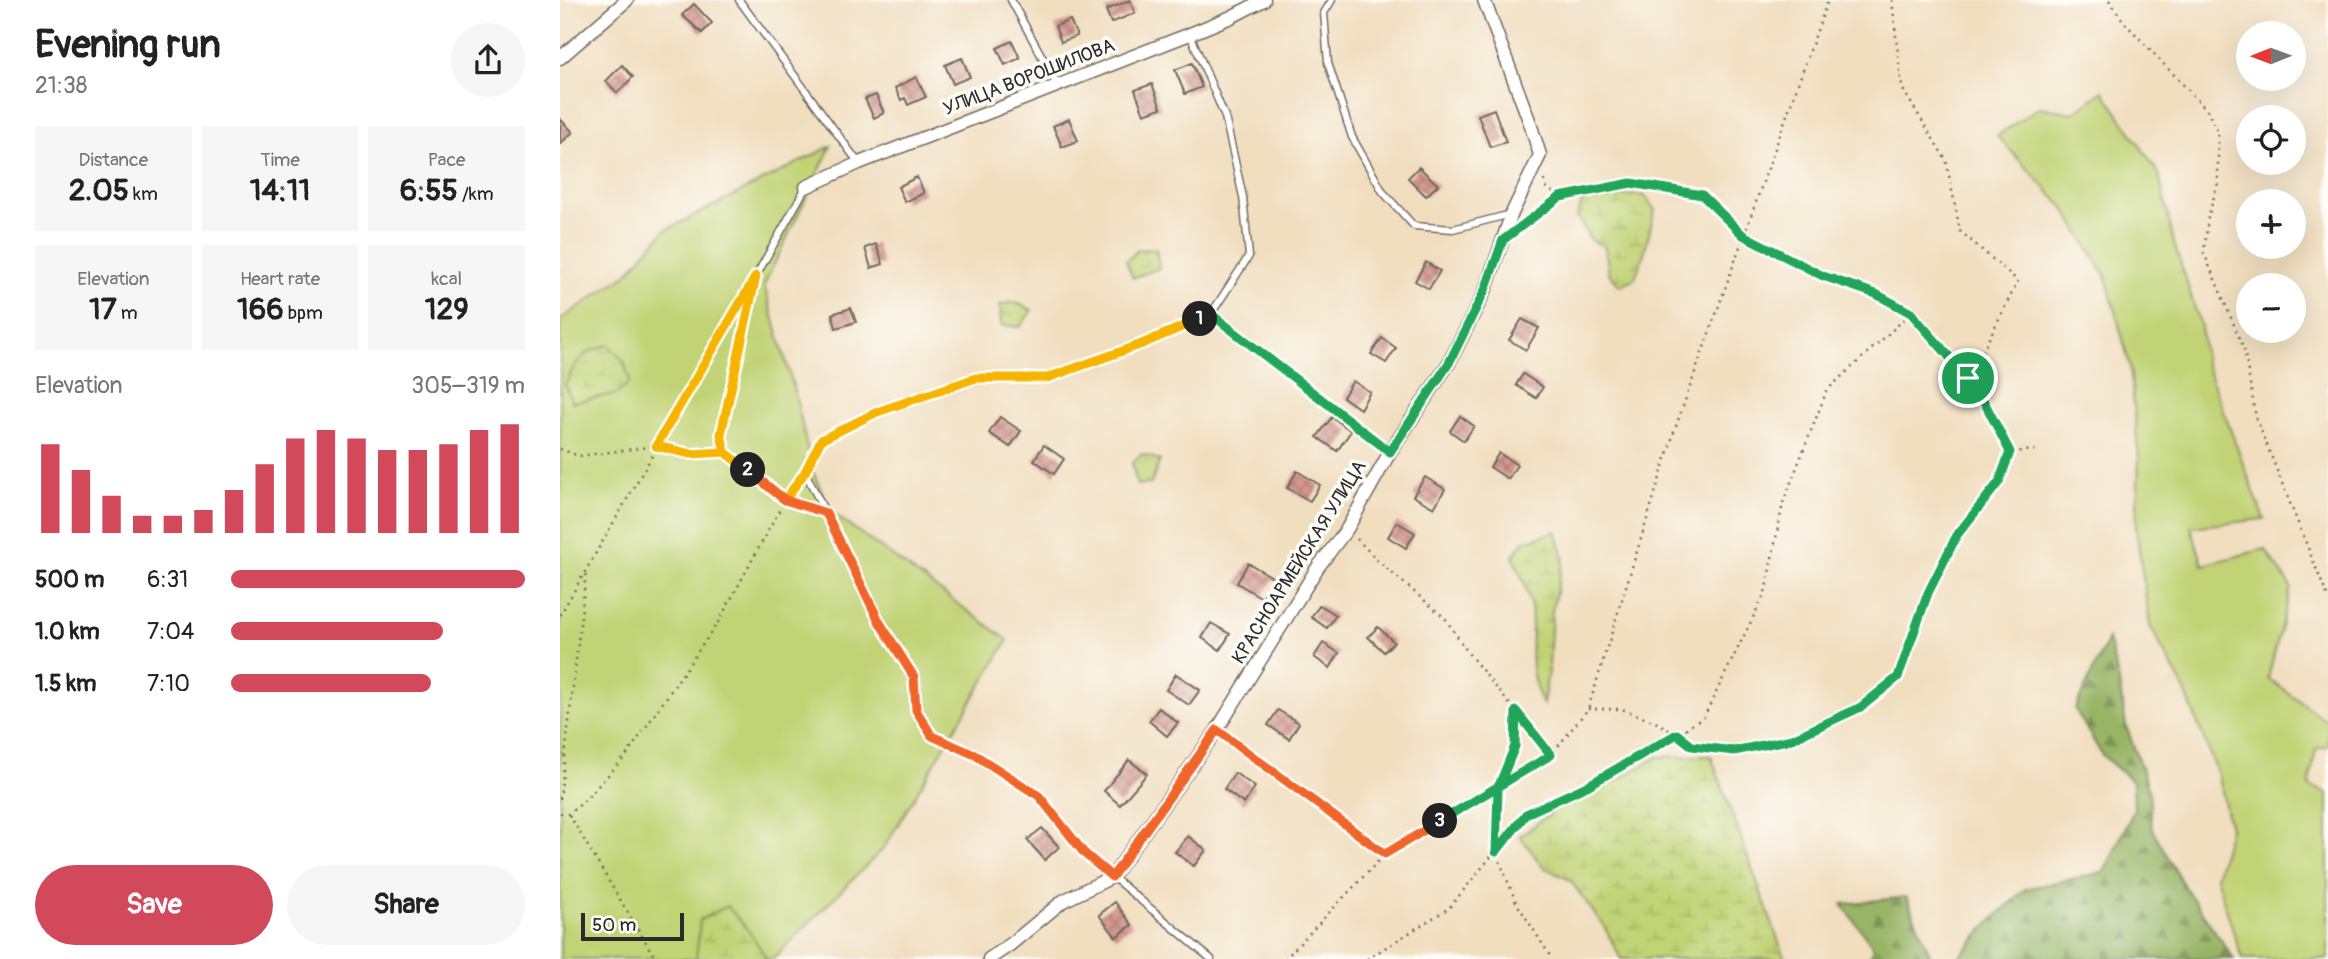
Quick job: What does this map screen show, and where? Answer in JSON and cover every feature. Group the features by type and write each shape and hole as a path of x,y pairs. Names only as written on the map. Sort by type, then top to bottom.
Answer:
{"street":[{"path":"560,58 627,0"},
{"name":"УЛИЦА ВОРОШИЛОВА","path":"806,187 859,163 1190,34 1264,0"},
{"path":"1484,0 1540,155"},
{"name":"КРАСНОАРМЕЙСКАЯ УЛИЦА","path":"989,959 1063,901 1112,877 1217,730 1318,567 1347,529 1390,452 1449,363 1485,290 1512,213 1540,155"}],"lane":[{"path":"739,0 859,163"},
{"path":"1011,0 1058,86"},
{"path":"1332,0 1324,13 1328,63 1352,137 1383,192 1414,226 1453,229 1512,213"},
{"path":"1190,34 1225,117 1243,197 1249,256 1211,314 1142,344 1047,378 976,378 877,412 821,440 805,472 880,623 914,677 916,710 932,736 975,755 1039,796 1084,853 1211,959"},
{"path":"756,276 806,187"},
{"path":"1211,314 1390,452"}],"path":[{"path":"1285,959 1385,854 1551,755 1588,709 1676,426 1828,0"},
{"path":"1892,0 1902,88 1946,160 1960,231 2018,281 1968,378"},
{"path":"2109,0 2124,22 2207,110 2218,132 2218,183 2208,217 2204,253 2244,349 2256,418 2328,598"},
{"path":"1540,155 1546,187 1560,197"},
{"path":"1522,225 1560,197 1631,183 1702,195 1743,235 1823,276 1876,294 1911,313 1977,388 2010,452 1999,482 1957,535 1928,593 1898,677 1861,707 1792,739 1734,751 1692,746 1660,724 1622,709 1588,709"},
{"path":"560,615 756,276"},
{"path":"756,276 721,434 725,452 785,500 826,513"},
{"path":"1367,959 1449,908 1526,814 1587,786 1704,717 1765,593 1783,503 1827,390 1911,313"},
{"path":"560,449 579,456 656,446 691,454 725,452"},
{"path":"2010,452 2037,450"},
{"path":"560,813 568,814 582,803 633,746 719,621 785,500 805,472"},
{"path":"1347,529 1378,561 1445,618 1469,654 1551,755"},
{"path":"560,799 586,569"},
{"path":"1516,711 1515,746 1498,788 1496,852 1516,902 1552,959"},
{"path":"1217,730 1385,854"},
{"path":"568,814 656,959"}],"green space":[{"path":"2103,91 2159,174 2174,243 2201,327 2205,362 2264,519 2191,527 2203,565 2265,549 2291,587 2268,678 2328,722 2328,746 2316,749 2309,786 2328,793 2328,959 2242,959 2216,877 2230,829 2219,777 2185,691 2150,626 2136,529 2139,460 2130,366 2106,277 2065,209 1997,136 2039,107 2073,113"},
{"path":"831,146 764,285 795,393 812,470 831,512 1008,640 884,848 773,959 560,959 560,320 627,274 664,231"},
{"path":"1644,195 1655,210 1643,257 1635,278 1620,286 1609,273 1605,247 1591,240 1577,217 1583,198"},
{"path":"1156,249 1159,268 1133,278 1126,261 1138,250"},
{"path":"1014,302 1032,310 1020,327 1001,325 1000,305"},
{"path":"608,345 624,361 630,382 617,394 572,402 565,385 572,369 592,350"},
{"path":"1142,454 1160,460 1151,484 1137,485 1132,463"},
{"path":"1556,531 1564,557 1552,611 1549,666 1543,704 1532,667 1530,601 1513,556 1523,542"},
{"path":"2108,639 2126,725 2149,790 2152,828 2182,883 2234,959 1957,959 1986,926 2025,889 2104,872 2134,810 2133,782 2102,755 2075,709"},
{"path":"1711,756 1785,959 1621,959 1605,928 1570,880 1543,867 1520,836 1566,802 1608,785 1658,757"},
{"path":"1906,897 1932,959 1868,959 1874,948 1842,904"},
{"path":"727,906 749,931 767,959 696,959 700,920"}],"building":[{"path":"1130,0 1135,13 1111,23 1106,10"},
{"path":"694,4 712,23 702,33 682,15"},
{"path":"1070,20 1077,36 1061,42 1055,26"},
{"path":"1012,41 1020,58 1005,65 997,48"},
{"path":"962,58 970,77 953,84 945,65"},
{"path":"1192,63 1202,87 1185,94 1175,70"},
{"path":"622,65 633,77 617,93 606,81"},
{"path":"916,77 926,97 908,105 905,98 901,100 895,88"},
{"path":"1152,84 1161,108 1144,114 1135,90"},
{"path":"876,95 884,113 874,118 865,99"},
{"path":"1494,109 1506,142 1490,147 1478,115"},
{"path":"560,119 573,132 560,144"},
{"path":"1069,119 1078,141 1062,147 1053,126"},
{"path":"1419,167 1438,185 1426,196 1408,178"},
{"path":"917,177 924,193 905,202 898,187"},
{"path":"876,244 883,264 871,268 865,248"},
{"path":"1426,262 1440,271 1429,289 1415,281"},
{"path":"851,308 856,322 836,328 832,314"},
{"path":"1522,319 1539,328 1526,350 1509,340"},
{"path":"1382,338 1396,348 1386,363 1371,354"},
{"path":"1523,374 1543,387 1536,398 1516,385"},
{"path":"1353,381 1370,392 1360,409 1343,397"},
{"path":"1460,416 1474,426 1464,441 1450,431"},
{"path":"1000,417 1021,431 1010,447 989,433"},
{"path":"1332,417 1351,431 1337,451 1317,437"},
{"path":"1044,445 1064,459 1054,474 1034,460"},
{"path":"1499,453 1517,465 1508,479 1490,467"},
{"path":"1297,471 1320,485 1310,501 1287,488"},
{"path":"1425,477 1445,489 1434,508 1413,496"},
{"path":"1397,522 1415,533 1406,548 1388,537"},
{"path":"1248,563 1274,578 1262,598 1237,583"},
{"path":"1320,605 1336,615 1327,628 1311,617"},
{"path":"1211,623 1230,634 1220,650 1202,638"},
{"path":"1378,627 1394,642 1384,652 1368,637"},
{"path":"1323,643 1339,653 1330,668 1314,657"},
{"path":"1176,674 1200,690 1189,705 1166,690"},
{"path":"1159,708 1178,723 1167,736 1149,721"},
{"path":"1278,710 1299,723 1289,739 1268,725"},
{"path":"1129,760 1147,774 1120,805 1104,791"},
{"path":"1235,773 1255,787 1244,804 1224,789"},
{"path":"1042,828 1059,847 1045,860 1027,840"},
{"path":"1188,836 1206,850 1194,866 1175,852"},
{"path":"1115,902 1132,925 1116,937 1099,915"}],"route":[{"path":"1968,378 1911,313 1876,294 1823,276 1743,235 1702,195 1631,183 1560,197 1503,240 1485,290 1449,363 1390,452 1211,314 1142,344 1047,378 976,378 877,412 821,440 805,472 785,500 775,494 725,452 721,434 756,276 656,446 691,454 725,452 755,476 775,494 785,500 826,513 880,623 914,677 916,710 932,736 975,755 1039,796 1084,853 1112,877 1217,730 1385,854 1468,804 1551,755 1516,711 1515,746 1498,788 1496,852 1526,814 1587,786 1677,734 1692,746 1734,751 1792,739 1861,707 1898,677 1928,593 1957,535 1999,482 2010,452 1977,388 1968,378"}]}
